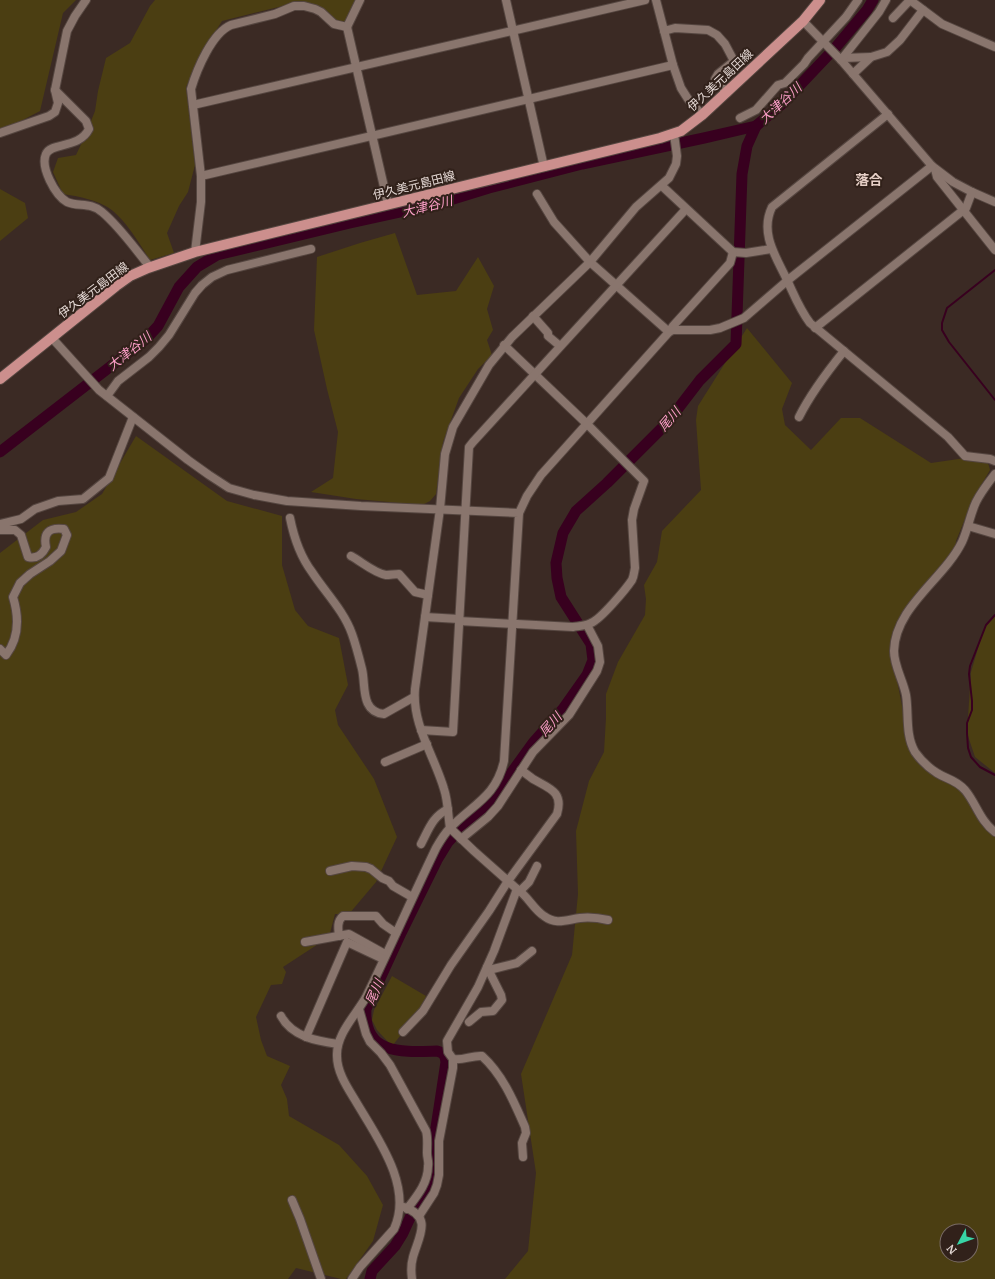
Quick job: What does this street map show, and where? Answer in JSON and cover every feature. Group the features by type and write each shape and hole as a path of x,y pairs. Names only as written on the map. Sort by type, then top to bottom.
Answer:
{"main road":[{"name":"伊久美元島田線","path":"0,379 116,286 130,276 150,267 195,252 544,166 674,136 702,115 727,93 803,21 820,0"}],"street":[{"path":"0,133 44,118 55,112 58,103 55,90 67,32 75,16 86,0"},
{"path":"360,0 347,27 388,204"},
{"path":"506,0 544,166"},
{"path":"193,105 645,0"},
{"path":"656,0 673,65 681,88 688,100 702,115"},
{"path":"740,118 756,110 778,85 785,83 804,64 846,17 858,0"},
{"path":"841,59 879,12 886,0"},
{"path":"893,18 910,0 942,24 995,47"},
{"path":"195,252 201,202 201,176 191,89 209,46 225,27 231,24 275,14 294,6 304,6 315,9 321,12 334,24 347,27"},
{"path":"841,59 871,57 886,52 900,40 923,10"},
{"path":"803,21 841,59 888,114 917,151 933,167 954,182 995,202"},
{"path":"664,31 675,28 708,30 717,35 725,44 734,61 718,74 715,79 727,93"},
{"path":"853,74 871,57"},
{"path":"201,176 673,65"},
{"path":"55,90 86,121 89,130 80,140 49,149 46,154 45,161 45,170 49,180 62,198 68,202 96,207 106,216 150,267"},
{"path":"888,114 772,207 768,230 771,249 788,280 799,308 810,323 948,437 965,456 990,459 995,462"},
{"path":"608,920 581,918 556,922 544,916 519,890 451,830 445,790 416,717 414,697 440,510 445,454 453,427 489,365 504,345 590,262 636,207 662,186 669,178 673,171 677,156 674,136"},
{"path":"933,167 937,177 995,250"},
{"path":"669,332 673,330 710,330 730,325 744,318 788,280 933,167"},
{"path":"662,186 734,252 746,254 771,249"},
{"path":"816,328 966,208 972,192"},
{"path":"537,194 554,222 590,262 669,332"},
{"path":"421,730 453,732 469,447 686,209"},
{"path":"107,396 118,381 149,357 159,347 169,335 195,294 202,285 212,277 227,270 311,249"},
{"path":"412,1279 412,1262 422,1232 421,1220 411,1211 380,1142 350,1092 338,1067 338,1044 359,1009 436,848 451,830 487,796 502,770 504,761 519,513 534,484 730,263 734,252"},
{"path":"533,316 548,333 548,336 560,346"},
{"path":"52,338 99,390 209,475 230,488 287,501 519,513"},
{"path":"425,617 572,627 586,625 593,623 616,599 632,580 634,574 632,520 634,509 644,481 504,345"},
{"path":"799,417 805,404 822,379 844,351"},
{"path":"0,524 21,520 34,509 58,501 83,499 109,478 133,417"},
{"path":"995,474 976,502 962,542 902,621 897,631 894,652 906,695 908,724 915,752 936,772 954,780 965,791 985,822 995,832"},
{"path":"290,518 294,536 302,556 340,611 351,632 363,671 365,696 369,706 379,713 384,714 414,697"},
{"path":"968,526 995,534"},
{"path":"0,530 15,530 21,535 28,557 33,558 41,555 46,547 45,539 47,533 56,528 64,529 67,535 61,551 20,583 12,597 18,614 17,633 6,655 0,649"},
{"path":"351,556 362,561 372,569 386,575 399,574 415,592 428,595"},
{"path":"460,839 493,812 533,752 569,715 599,667 600,655 598,646 586,625"},
{"path":"385,762 427,744"},
{"path":"403,1032 424,1011 451,965 508,881 557,814 558,801 551,788 534,780 521,770"},
{"path":"421,844 434,820 439,814 448,809"},
{"path":"330,871 352,866 366,867 412,897"},
{"path":"352,1279 360,1267 394,1229 397,1221 434,1193 439,1175 439,1141 453,1068 453,1059 448,1052 447,1042 488,968 519,890 529,882 537,866"},
{"path":"339,936 338,924 343,916 376,916 383,924 396,932"},
{"path":"306,942 349,934 384,957"},
{"path":"306,1037 347,942 384,957"},
{"path":"488,968 517,963 532,951"},
{"path":"469,1022 481,1012 493,1010 502,1000 488,968"},
{"path":"359,1009 366,1034 370,1042 390,1065 426,1131 427,1158 429,1165 428,1173 411,1211"},
{"path":"280,1016 289,1028 306,1037 318,1041 338,1044"},
{"path":"453,1059 458,1060 477,1055 482,1056 493,1068 509,1091 525,1127 526,1133 522,1143 523,1156"},
{"path":"292,1200 321,1279"}],"shaded area":[{"path":"0,0 76,0 63,13 40,111 0,132"},
{"path":"155,0 357,0 347,24 291,4 222,21 207,45 186,87 195,165 188,192 179,206 167,233 174,253 150,260 128,228 113,211 103,204 63,194 53,172 58,158 76,155 85,136 95,111 106,58 130,43 150,6"},
{"path":"0,189 25,203 28,218 0,241"},
{"path":"395,233 417,295 456,291 478,257 494,286 487,309 493,330 487,340 492,355 478,369 459,398 443,442 436,494 430,501 422,505 356,499 311,492 333,478 338,432 314,330 317,257"},
{"path":"747,328 792,383 782,409 785,425 811,450 841,418 860,418 931,463 986,455 990,470 973,499 956,541 954,562 936,578 894,631 896,675 908,737 922,766 959,787 995,831 995,1279 505,1279 528,1251 536,1173 521,1074 572,955 578,894 576,831 589,781 604,752 606,694 618,662 645,615 646,599 644,585 657,562 662,531 701,490 696,420 698,406"},
{"path":"136,436 227,501 282,516 282,565 295,610 308,626 339,638 348,685 335,710 338,725 374,779 397,837 376,882 349,914 335,914 329,937 283,967 286,972 282,984 271,985 256,1017 261,1040 267,1056 290,1066 281,1085 287,1099 289,1116 339,1145 367,1176 383,1205 373,1241 346,1279 296,1268 288,1279 0,1279 0,553 43,520 76,512 102,494"},
{"path":"995,615 995,773 975,757 967,733 971,672 984,628"},
{"path":"392,976 426,996 420,1010 393,1045 390,1044 377,1030 372,1020 374,1010"}],"waterway":[{"name":"大津谷川","path":"0,452 146,339 158,326 179,287 197,267 217,255 437,204 489,188 582,164 756,126 783,103 836,47 867,10 873,0"},
{"name":"尾川","path":"370,1279 372,1271 395,1246 414,1209 427,1193 432,1183 433,1147 446,1062 444,1055 437,1051 400,1051 388,1048 379,1043 371,1036 367,1024 366,1009 401,933 437,860 448,842 459,830 486,808 533,743 563,709 587,675 593,660 591,644 561,597 557,578 556,563 563,533 576,511 607,483 667,423 700,380 736,344 742,174 747,146 756,126"},
{"path":"995,270 947,308 942,323 942,330 949,342 995,400"},
{"path":"995,615 986,625 970,666 969,674 972,710 967,723 968,748 971,757 980,767 995,775"}],"district":[{"name":"落合","path":"869,179"}]}
